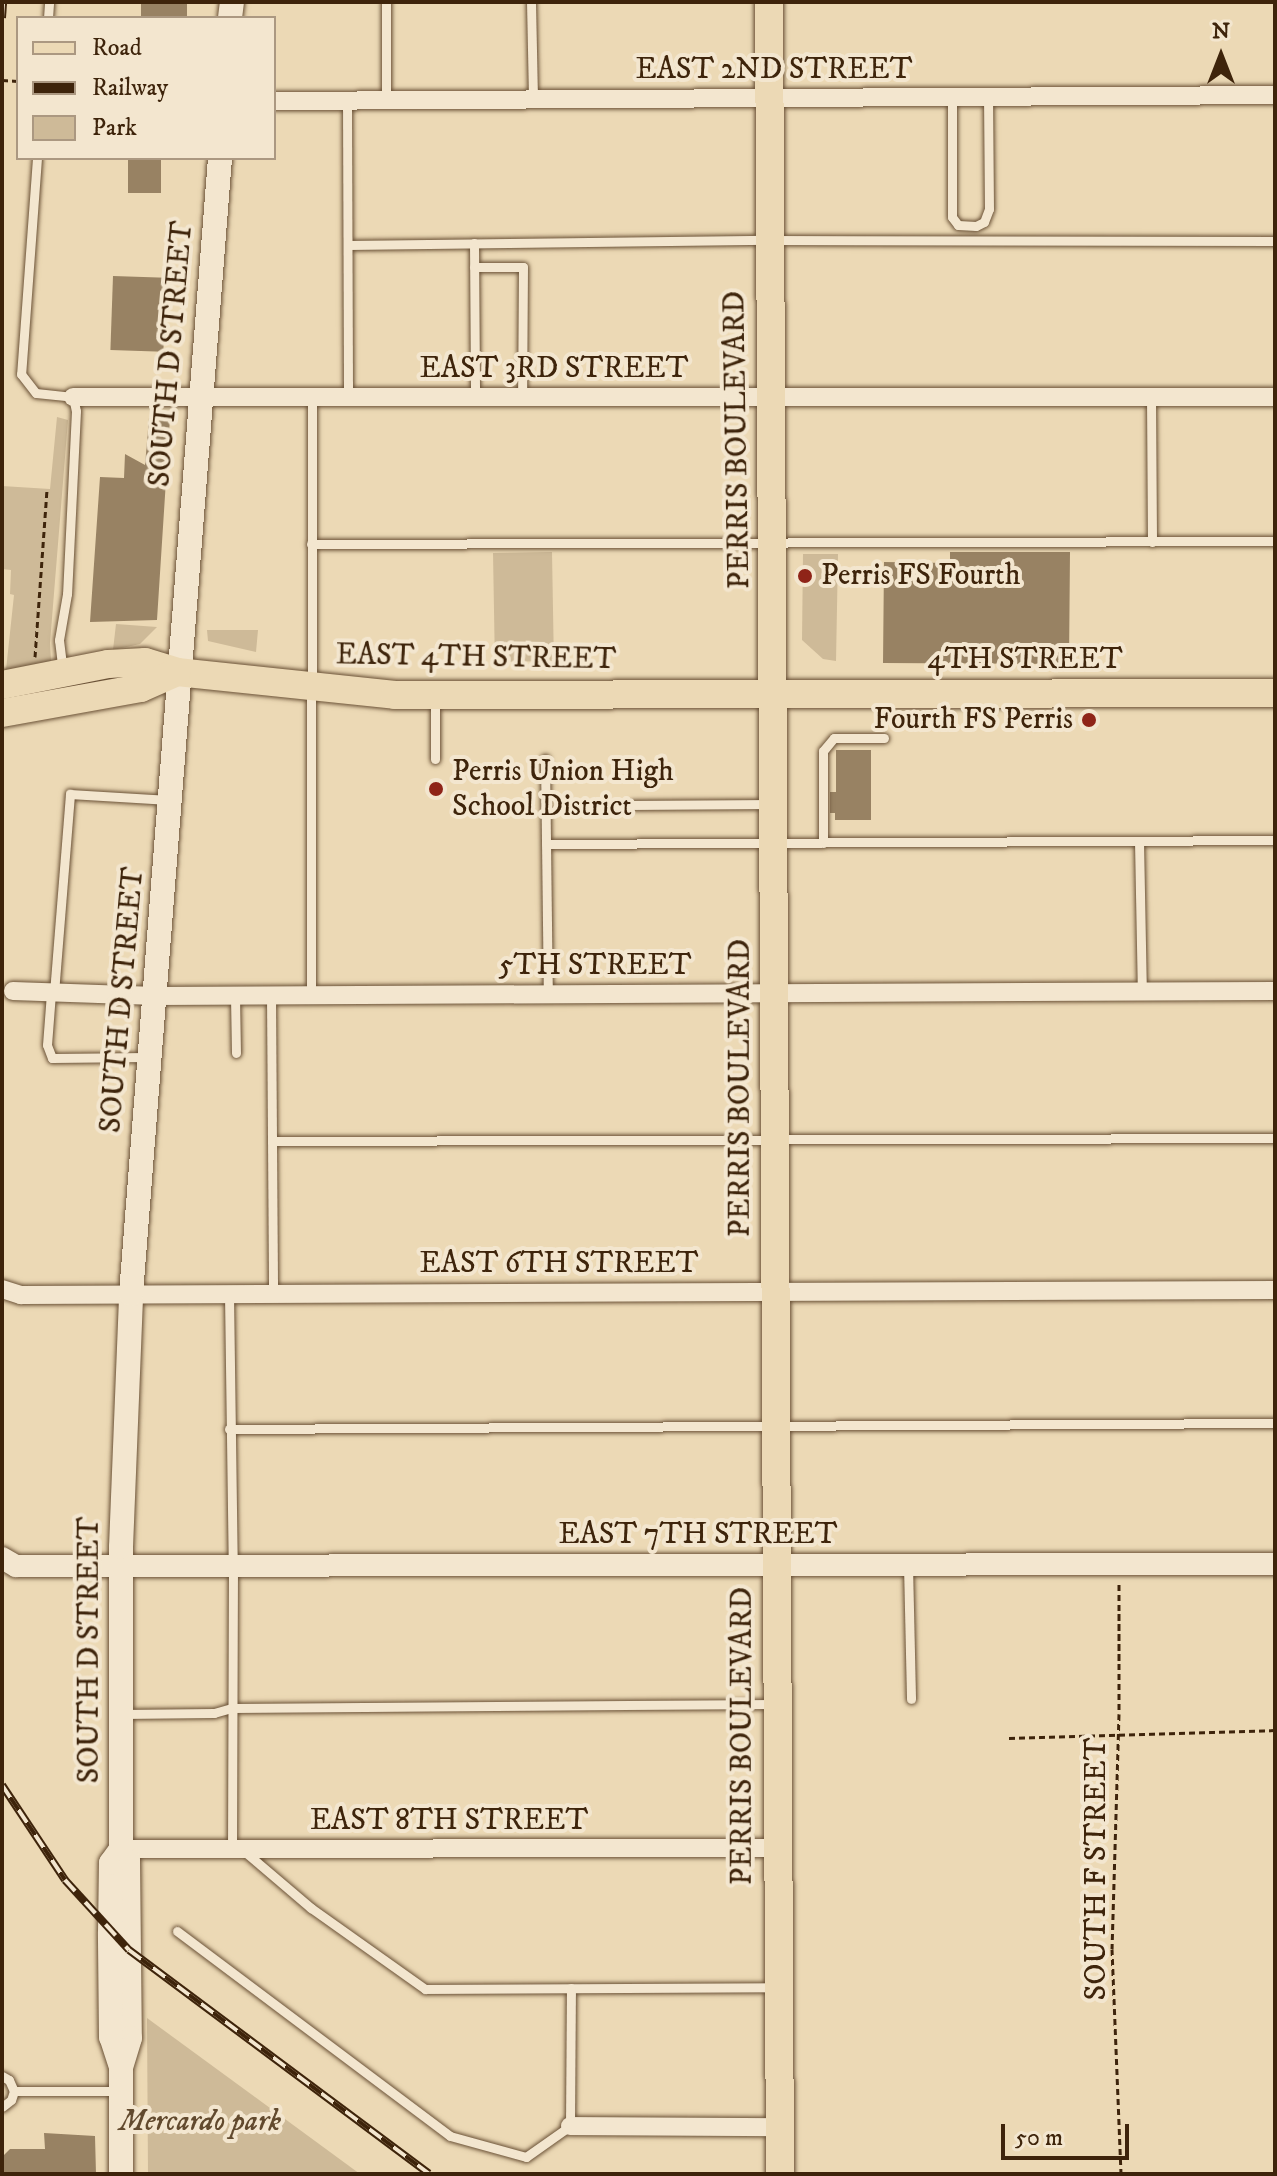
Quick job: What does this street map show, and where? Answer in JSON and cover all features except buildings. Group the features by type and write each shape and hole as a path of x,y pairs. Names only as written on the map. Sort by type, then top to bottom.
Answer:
{"main road":[{"name":"PERRIS BOULEVARD","path":"769,2 775,696 776,1987 780,2174"},
{"name":"SOUTH D STREET","path":"121,2174 121,2079 111,2037 110,1933 111,1863 121,1849 121,1566 131,1294 172,800 177,672 220,160"},
{"name":"EAST 4TH STREET","path":"2,685 108,664 145,662 177,672 311,688 435,695 775,696"},
{"path":"2,713 141,688 177,672"},
{"name":"4TH STREET","path":"775,696 1275,693"}],"street":[{"name":"EAST 2ND STREET","path":"276,101 1275,95"},
{"name":"EAST 3RD STREET","path":"73,397 1275,397"},
{"name":"5TH STREET","path":"13,991 156,996 1275,991"},
{"name":"EAST 6TH STREET","path":"2,1289 21,1295 1275,1290"},
{"name":"EAST 7TH STREET","path":"7,1566 1275,1564"},
{"name":"EAST 8TH STREET","path":"121,1849 777,1848"},
{"path":"570,2126 779,2127"}],"lane":[{"path":"386,2 386,101"},
{"path":"531,2 533,100"},
{"path":"952,97 952,217 958,225 976,226 984,222 989,209 988,97"},
{"path":"347,101 348,397"},
{"path":"37,160 21,374 36,393 73,397 76,411 67,594 59,640 64,674"},
{"path":"348,245 770,240 1275,241"},
{"path":"474,243 475,397"},
{"path":"474,267 523,267 522,397"},
{"path":"311,995 312,397"},
{"path":"1151,397 1152,542"},
{"path":"311,544 1275,541"},
{"path":"435,695 435,759"},
{"path":"823,843 823,751 834,738 884,738"},
{"path":"545,759 548,994"},
{"path":"151,1057 57,1060 48,1053 52,993 70,794 172,800"},
{"path":"632,805 775,804"},
{"path":"546,844 1275,840"},
{"path":"1139,841 1142,992"},
{"path":"271,995 273,1294"},
{"path":"235,996 236,1053"},
{"path":"272,1141 1275,1138"},
{"path":"229,1294 236,1849 311,1908 425,1989 776,1987"},
{"path":"229,1429 1275,1423"},
{"path":"908,1565 911,1699"},
{"path":"121,1714 214,1713 232,1708 777,1704"},
{"path":"177,1931 450,2136 526,2157 570,2126 571,1988"},
{"path":"2,2076 9,2080 14,2091 11,2100 2,2107"},
{"path":"14,2091 121,2079"}],"path":[{"path":"35,665 47,489"},
{"name":"SOUTH F STREET","path":"1118,1564 1112,1949 1121,2174"},
{"path":"1009,1738 1275,1730"}],"green space":[{"path":"57,417 68,420 51,661 6,670 14,595 10,594 11,570 2,569 2,486 50,489"},
{"path":"552,552 554,661 495,662 493,553"},
{"path":"803,554 838,554 836,661 823,659 802,640"},
{"path":"116,624 157,627 140,644 113,650"},
{"path":"207,630 258,630 256,652 208,641"},
{"name":"Mercardo park","path":"147,2018 360,2174 148,2174"}],"railway":[{"path":"2,18 3,2"},
{"path":"2,1785 65,1880 129,1950 429,2174"}],"place":[{"name":"Perris FS Fourth","path":"805,576"},
{"name":"Fourth FS Perris","path":"1089,720"},
{"name":"Perris Union High School District","path":"436,789"}]}
